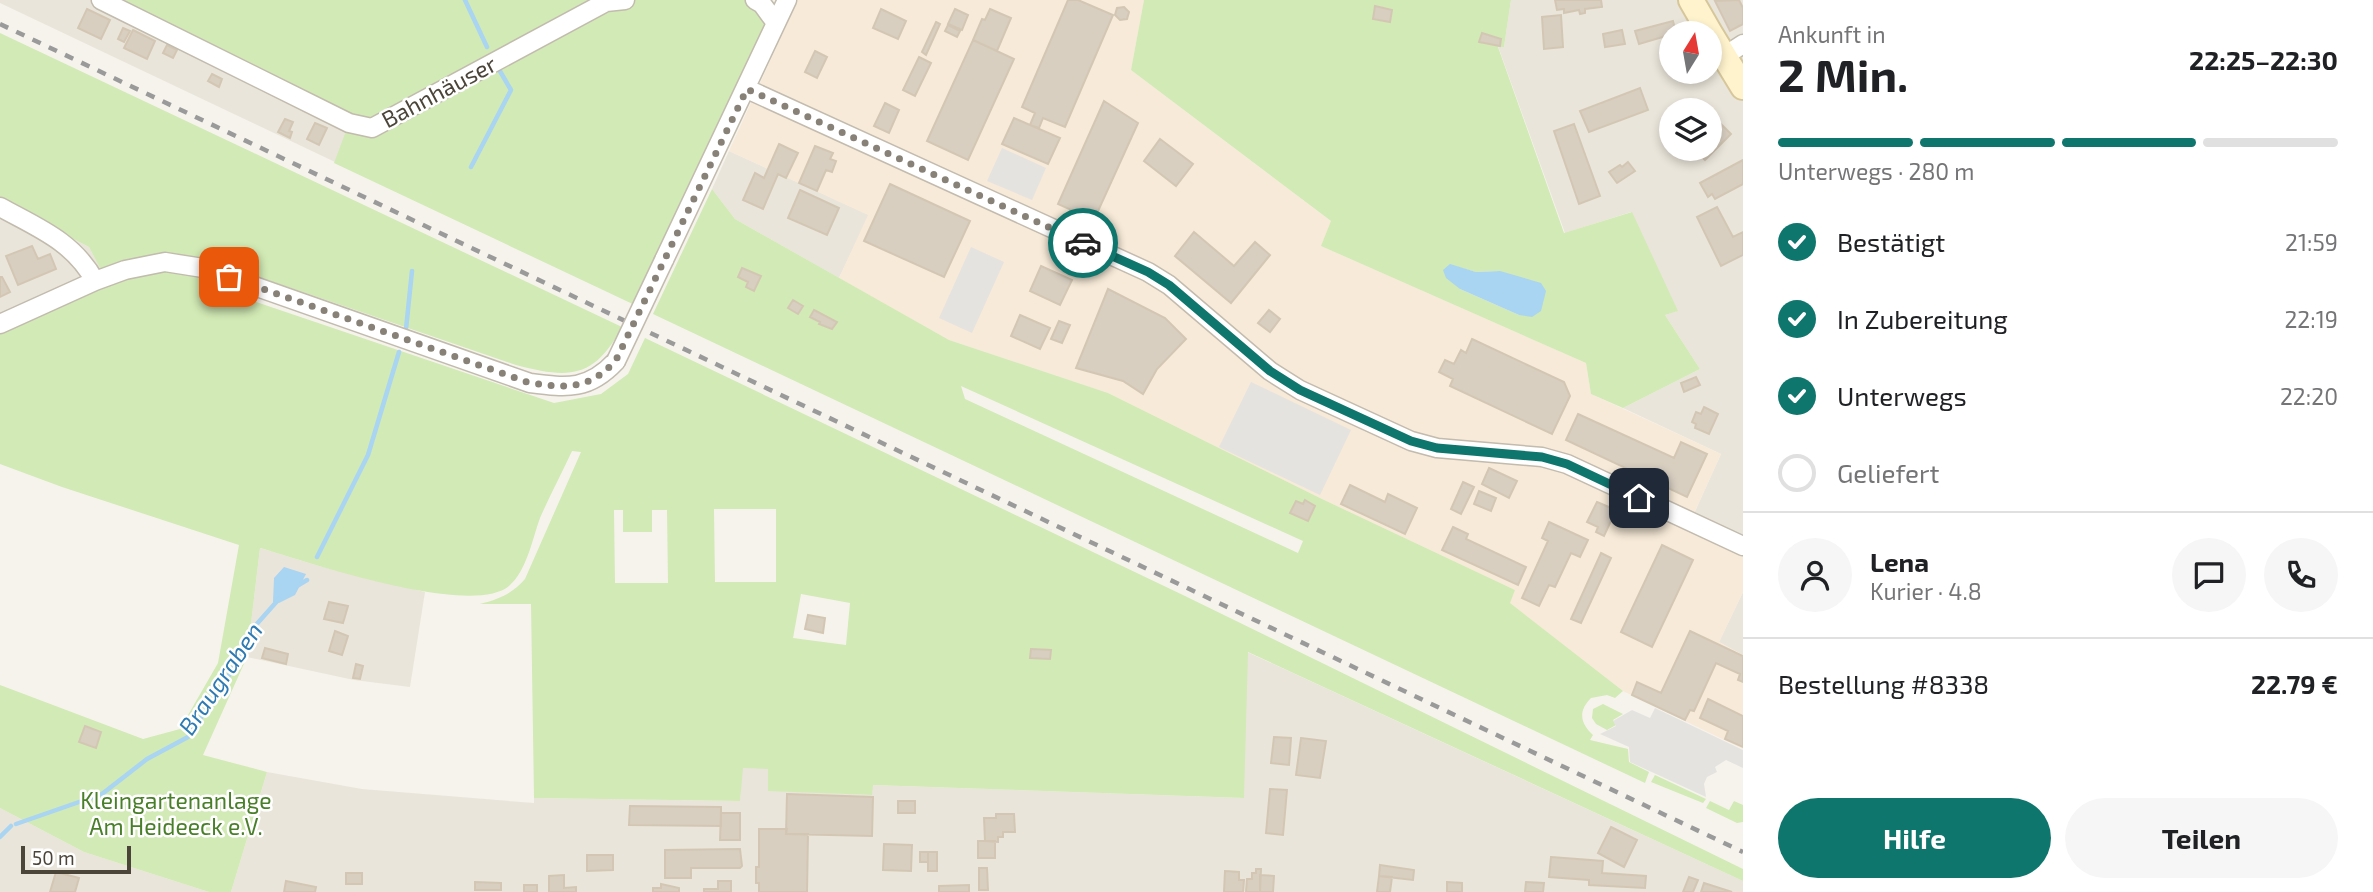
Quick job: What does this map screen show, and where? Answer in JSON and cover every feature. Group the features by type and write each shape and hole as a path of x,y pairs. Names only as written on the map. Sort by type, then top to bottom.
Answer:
{"street":[{"name":"Bahnhäuser","path":"100,0 349,123 372,128 606,2 625,0"},
{"path":"755,0 762,4 776,23"},
{"path":"0,324 95,281 125,270 165,262 203,268 530,383 555,387 581,385 602,375 616,360 787,0"},
{"path":"1691,0 1703,21"},
{"path":"1733,50 1743,87"},
{"path":"747,89 1148,272 1169,285 1270,371 1300,390 1411,441 1437,448 1542,457 1567,464 1743,546"},
{"path":"0,207 65,243 82,261 95,281"}],"shaded area":[{"path":"0,0 107,0 350,122 335,162 0,3"},
{"path":"798,0 1144,0 1131,70 1332,222 1321,246 1586,363 1591,394 1721,454 1687,529 1743,554 1743,592 1719,642 1743,655 1743,749 1623,691 1509,603 1515,590 1322,499 1108,393 949,340 839,278 868,215 729,151"},
{"path":"1511,0 1743,0 1743,554 1687,529 1721,454 1623,408 1700,369 1665,315 1677,311 1631,212 1565,233 1498,46 1504,47"},
{"path":"1002,148 1046,168 1032,200 987,181"},
{"path":"729,151 869,215 839,278 735,219 712,189"},
{"path":"0,201 89,247 101,269 0,316"},
{"path":"971,247 1004,262 972,333 939,318"},
{"path":"1251,382 1351,430 1320,495 1219,447"},
{"path":"260,548 319,566 425,592 410,687 354,680 247,657"},
{"path":"1743,592 1743,655 1719,642"},
{"path":"1247,652 1743,881 1743,892 231,892 267,772 362,789 534,803 534,798 740,801 742,768 768,768 768,790 872,795 872,785 1243,798"},
{"path":"1655,708 1743,750 1743,768 1726,760 1715,767 1717,772 1707,777 1704,784 1706,797 1630,762 1629,747 1600,734 1616,726 1613,721 1632,710 1650,718"},
{"path":"0,808 84,852 209,892 0,892"}],"green space":[{"path":"107,0 754,0 775,23 639,307 334,163 349,123"},
{"path":"1144,0 1511,0 1504,47 1498,47 1564,233 1632,212 1678,311 1665,315 1700,369 1623,408 1591,394 1586,363 1321,246 1331,221 1131,70","holes":["1450,265 1476,272 1500,271 1519,315 1460,289"]},
{"name":"Kleingartenanlage Am Heideeck e.V.","path":"0,33 622,327 612,344 590,366 565,373 551,372 516,365 204,258 200,283 554,403 601,394 628,374 645,338 1185,596 1743,869 1743,881 1248,652 1244,798 873,785 872,795 768,791 768,769 743,768 740,801 534,798 531,604 480,604 505,595 525,579 581,452 572,451 540,518 520,572 509,586 489,594 461,596 426,592 350,575 260,548 247,657 203,755 267,772 231,892 209,892 84,852 0,808 0,685 143,739 180,729 218,663 239,545 0,464 0,333 109,285 89,247 0,201","holes":["714,509 776,509 776,582 715,582","614,510 623,510 623,532 652,532 652,510 667,510 668,583 615,583","801,594 850,603 846,645 793,638"]},
{"path":"712,189 735,219 949,340 1108,393 1322,499 1515,590 1510,603 1623,691 1615,698 1607,695 1591,698 1582,712 1582,717 1585,726 1593,735 1590,740 1628,749 1629,762 1649,772 1645,783 653,314","holes":["961,386 1303,541 1298,553 965,399"]},
{"path":"1603,704 1623,714 1613,720 1616,725 1607,730 1596,724 1592,718 1593,709"},
{"path":"1655,775 1706,799 1703,803 1651,782"},
{"path":"1710,801 1729,810 1734,801 1743,805 1743,822 1737,823 1706,808"}],"water":[{"path":"1450,264 1476,272 1500,271 1541,283 1546,291 1541,311 1532,317 1519,315 1460,289 1446,278 1443,270"},
{"path":"284,567 306,574 295,595 279,603 273,602 274,578"}],"building":[{"path":"1068,0 1078,0 1113,15 1065,127 1043,118 1039,128 1030,125 1035,113 1022,107"},
{"path":"1555,0 1601,0 1602,7 1585,9 1585,13 1580,14 1579,10 1564,13 1564,9 1557,10"},
{"path":"1739,0 1743,8 1743,24 1730,31 1715,1"},
{"path":"1375,6 1392,10 1390,22 1373,19"},
{"path":"1124,7 1129,12 1127,19 1120,20 1115,15 1117,8"},
{"path":"87,9 110,20 101,39 78,28"},
{"path":"881,9 906,21 898,39 873,28"},
{"path":"955,9 968,15 962,30 948,24"},
{"path":"990,9 1011,18 997,51 973,40 982,19 985,20"},
{"path":"1561,15 1563,47 1544,49 1542,17"},
{"path":"936,22 940,24 926,55 922,52"},
{"path":"948,25 960,31 957,37 945,31"},
{"path":"1659,25 1659,38 1639,44 1635,31"},
{"path":"123,28 130,31 124,42 118,39"},
{"path":"133,30 155,41 147,59 124,48"},
{"path":"1622,30 1625,44 1605,47 1603,34"},
{"path":"1482,33 1501,39 1500,46 1479,42"},
{"path":"973,40 1014,59 968,160 927,141"},
{"path":"167,45 177,50 173,58 163,53"},
{"path":"815,51 827,57 817,78 805,72"},
{"path":"919,57 931,63 915,96 903,90"},
{"path":"212,74 222,79 219,87 208,81"},
{"path":"1640,88 1648,110 1589,132 1580,111"},
{"path":"1104,101 1138,123 1094,220 1058,204"},
{"path":"885,103 899,110 889,133 874,126"},
{"path":"1014,118 1060,138 1048,164 1002,144"},
{"path":"285,119 293,122 289,131 292,132 290,138 278,132"},
{"path":"315,123 327,128 319,145 307,139"},
{"path":"1574,124 1600,196 1579,204 1554,131"},
{"path":"1722,125 1731,134 1722,143"},
{"path":"1160,139 1193,164 1176,186 1144,161"},
{"path":"779,144 798,153 786,178 778,174 763,209 743,200 755,173 764,178"},
{"path":"815,146 833,153 830,159 836,161 832,172 826,170 817,191 799,183"},
{"path":"1743,160 1743,184 1715,199 1712,194 1708,197 1700,183"},
{"path":"1628,162 1635,171 1617,183 1609,172"},
{"path":"890,184 970,221 944,277 864,241"},
{"path":"800,190 839,208 827,235 788,218"},
{"path":"1717,207 1733,237 1743,232 1743,255 1721,266 1697,217"},
{"path":"1194,232 1234,266 1255,242 1270,255 1231,303 1175,256"},
{"path":"32,246 38,259 50,254 56,269 18,285 6,256"},
{"path":"1041,266 1072,280 1060,305 1030,291"},
{"path":"742,268 761,276 754,291 746,287 748,282 738,277"},
{"path":"0,277 10,292 0,297"},
{"path":"1108,289 1165,318 1186,339 1157,369 1143,394 1123,381 1076,368"},
{"path":"793,300 803,306 798,314 788,308"},
{"path":"814,310 837,322 832,329 810,317"},
{"path":"1269,310 1280,319 1270,332 1258,323"},
{"path":"1020,315 1050,328 1040,349 1011,336"},
{"path":"1059,321 1070,325 1062,343 1051,339"},
{"path":"1472,339 1564,382 1570,396 1552,434 1450,386 1453,379 1439,372 1445,360 1454,364 1461,350 1466,353"},
{"path":"1696,377 1700,385 1684,392 1681,383"},
{"path":"1704,407 1718,414 1709,434 1695,428 1696,424 1692,422 1696,412 1701,414"},
{"path":"1578,414 1674,458 1681,442 1707,454 1687,497 1566,440"},
{"path":"1489,468 1517,481 1509,498 1482,484"},
{"path":"1463,482 1474,487 1461,514 1451,509"},
{"path":"1350,485 1385,502 1388,494 1417,508 1405,534 1341,504"},
{"path":"1479,491 1496,498 1491,511 1474,504"},
{"path":"1305,500 1315,506 1308,521 1290,513 1296,501 1303,504"},
{"path":"1597,502 1616,510 1604,536 1596,532 1598,527 1587,522"},
{"path":"1549,522 1588,540 1580,557 1571,553 1555,587 1549,585 1539,606 1522,598 1548,541 1542,538"},
{"path":"1453,527 1468,534 1466,539 1526,567 1518,585 1442,550"},
{"path":"1662,545 1693,560 1652,647 1621,632"},
{"path":"1601,553 1611,558 1581,623 1571,619"},
{"path":"329,602 348,606 343,623 324,619"},
{"path":"808,615 825,618 823,633 805,629"},
{"path":"335,631 348,636 342,655 329,651"},
{"path":"1690,631 1743,656 1743,682 1738,680 1740,674 1716,663 1694,711 1690,710 1685,720 1632,695 1637,682 1661,693"},
{"path":"265,648 288,654 286,664 262,658"},
{"path":"1031,649 1051,650 1050,659 1030,658"},
{"path":"356,664 363,666 360,679 353,678"},
{"path":"1708,699 1743,716 1743,747 1725,739 1728,731 1700,718"},
{"path":"85,726 101,732 96,748 79,742"},
{"path":"1274,737 1291,738 1289,765 1271,763"},
{"path":"1301,738 1326,741 1320,778 1296,775"},
{"path":"1270,789 1287,790 1283,835 1266,833"},
{"path":"787,794 873,797 872,836 786,834"},
{"path":"898,801 915,801 915,813 898,813"},
{"path":"630,806 721,807 721,826 629,825"},
{"path":"721,813 740,813 740,840 720,840"},
{"path":"996,814 1014,814 1015,832 1003,832 1003,837 998,837 998,842 985,841 984,818 996,818"},
{"path":"1611,827 1637,840 1624,867 1598,853"},
{"path":"759,829 787,829 786,834 808,834 807,892 759,892 756,867 759,867"},
{"path":"978,841 995,841 995,858 978,858"},
{"path":"884,844 912,845 911,871 883,870"},
{"path":"740,849 740,868 691,868 691,878 665,878 665,850"},
{"path":"920,852 928,852 928,862 920,862"},
{"path":"928,852 937,852 937,871 928,871"},
{"path":"587,855 613,855 613,870 587,871"},
{"path":"1551,857 1603,861 1602,873 1646,876 1645,888 1589,885 1589,880 1549,877"},
{"path":"1380,865 1414,870 1413,880 1379,876"},
{"path":"979,868 987,868 988,890 979,890"},
{"path":"1256,869 1261,869 1260,892 1246,892 1247,879 1252,879 1252,873 1256,873"},
{"path":"1225,871 1239,872 1239,880 1244,880 1243,892 1224,892"},
{"path":"56,872 79,878 75,892 50,892"},
{"path":"346,873 362,873 362,884 346,884"},
{"path":"564,875 564,888 576,887 576,892 549,892 549,876"},
{"path":"1260,875 1274,876 1273,892 1260,892"},
{"path":"1379,876 1392,877 1390,892 1377,892"},
{"path":"1689,877 1698,880 1693,892 1683,892"},
{"path":"286,881 316,887 315,892 284,892"},
{"path":"718,881 731,881 731,892 704,892 704,889 718,889"},
{"path":"475,882 501,883 501,890 475,890"},
{"path":"1447,882 1462,883 1462,892 1447,892"},
{"path":"1526,882 1544,883 1543,892 1525,892"},
{"path":"1704,883 1732,892 1701,892"},
{"path":"661,884 679,888 679,892 653,892 653,888 661,888"},
{"path":"524,885 537,885 537,892 524,892"},
{"path":"969,885 969,892 939,892 939,886"}],"waterway":[{"name":"Braugraben","path":"465,0 487,47"},
{"name":"Braugraben","path":"471,167 511,90 497,66"},
{"name":"Braugraben","path":"406,329 412,271"},
{"name":"Braugraben","path":"317,557 368,455 399,352"},
{"name":"Braugraben","path":"297,586 307,580"},
{"name":"Braugraben","path":"16,824 102,794 147,759 188,737 231,672 255,626 279,599"},
{"name":"Braugraben","path":"0,837 11,826"}],"railway":[{"path":"0,24 1743,852"}],"way so far":[{"path":"229,277 530,383 555,387 581,385 602,375 616,360 747,89 1083,243"}],"route":[{"path":"1083,243 1148,272 1169,285 1270,371 1300,390 1411,441 1437,448 1542,457 1567,464 1639,498"}]}
